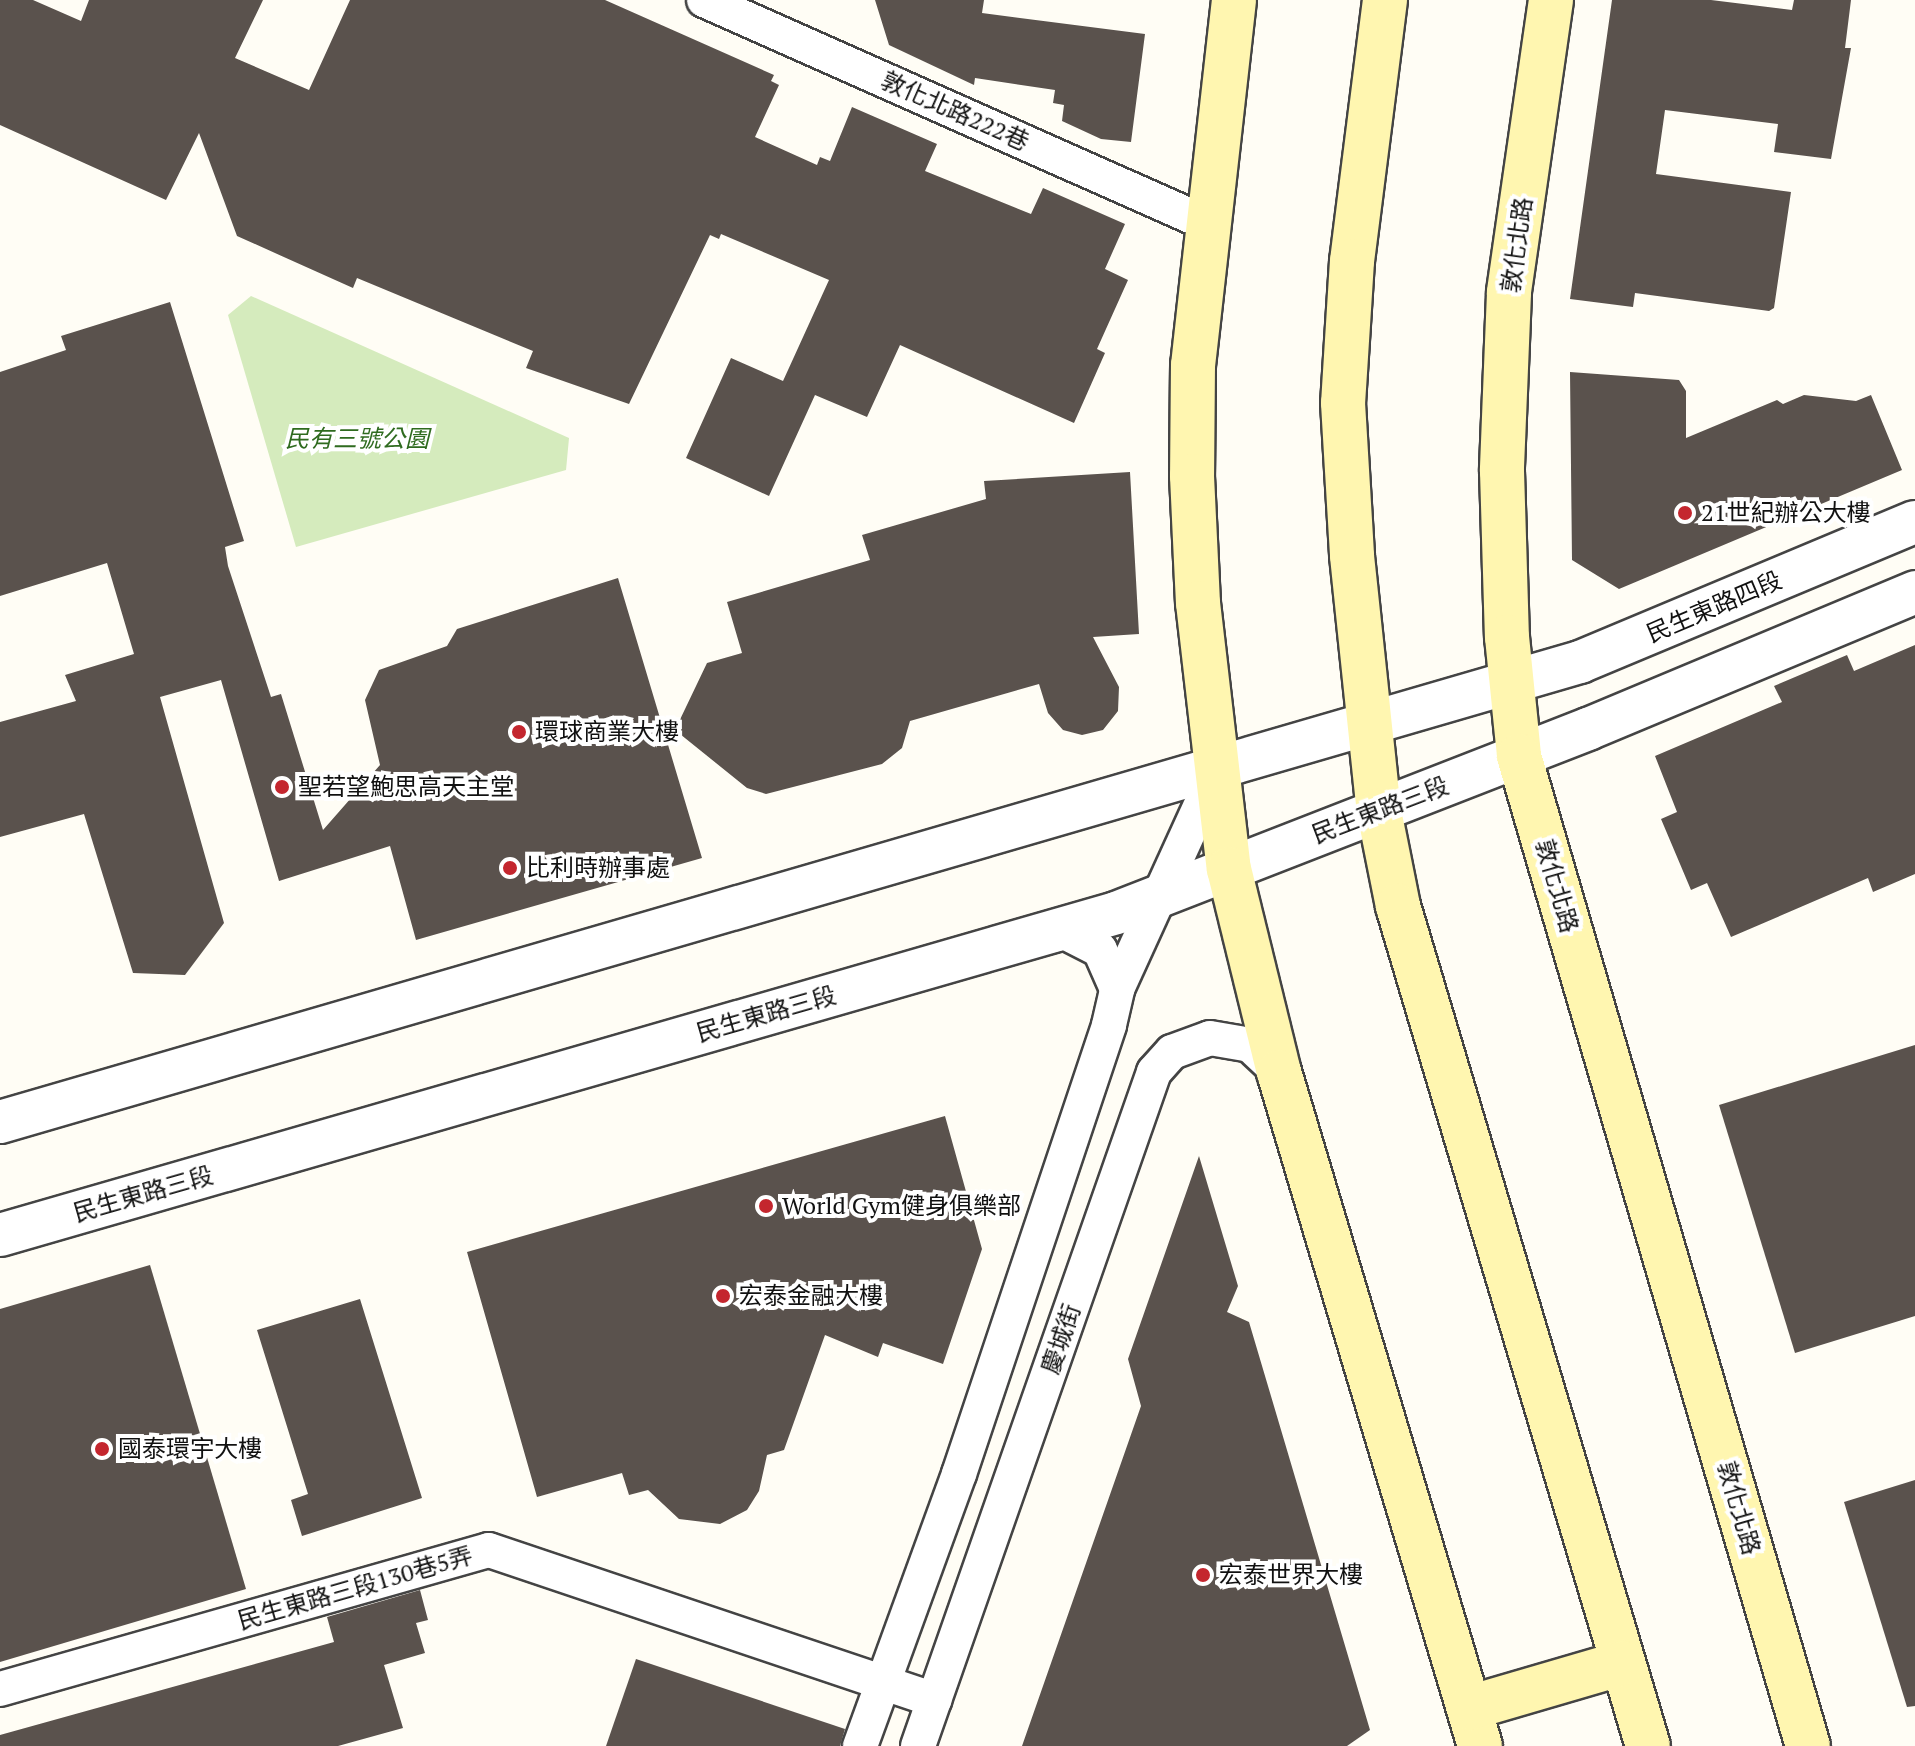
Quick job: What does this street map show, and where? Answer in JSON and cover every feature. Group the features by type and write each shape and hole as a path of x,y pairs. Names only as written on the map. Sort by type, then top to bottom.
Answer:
{"main road":[{"path":"1234,0 1206,223 1193,365 1192,476 1198,603 1229,869 1279,1072 1474,1727 1623,1663"},
{"path":"1385,0 1352,261 1343,403 1368,725 1379,811 1398,906 1648,1746"},
{"name":"敦化北路","path":"1551,0 1509,293 1502,471 1509,683 1519,756 1808,1746"}],"street":[{"name":"敦化北路222巷","path":"704,0 1206,223"},
{"name":"民生東路四段","path":"1509,683 1580,662 1915,522"},
{"path":"1519,756 1915,592"},
{"path":"0,1122 1509,683"},
{"name":"民生東路三段","path":"0,1235 1026,939 1158,897 1519,756"},
{"path":"860,1746 959,1474 1117,989 1217,770"},
{"path":"1026,939 1065,932 1084,939 1112,968 1117,989"},
{"name":"慶城街","path":"918,1746 1154,1072 1172,1052 1210,1038 1250,1045 1279,1072"},
{"name":"民生東路三段130巷5弄","path":"0,1689 489,1550 934,1700"}],"green space":[{"name":"民有三號公園","path":"251,296 569,438 566,470 296,547 228,315"}],"building":[{"path":"0,0 33,0 81,21 89,0 263,0 235,58 309,90 350,0 605,0 774,75 771,81 779,85 755,137 817,165 820,157 830,161 852,107 937,144 925,171 1031,214 1043,188 1125,224 1105,269 1128,280 1097,349 1105,353 1074,423 900,345 867,417 815,395 769,496 686,458 731,358 783,381 829,280 721,234 719,239 710,235 629,404 526,368 533,351 357,278 353,288 237,236 199,133 166,200 0,125"},
{"path":"875,0 984,0 982,13 1145,34 1131,142 1101,139 1062,121 1064,105 1053,103 1055,90 975,78 974,85 889,45"},
{"path":"1612,0 1711,0 1792,10 1794,0 1851,0 1845,48 1851,48 1831,159 1774,152 1778,124 1665,110 1656,174 1791,192 1774,308 1769,311 1635,293 1633,307 1570,299"},
{"path":"170,302 244,541 225,547 228,566 271,697 281,694 323,830 380,765 365,700 379,670 447,646 457,629 618,578 702,858 416,940 390,846 279,881 221,680 160,697 224,923 185,975 133,973 84,814 0,837 0,722 76,701 65,675 134,654 107,563 0,596 0,372 66,350 61,336"},
{"name":"21世紀辦公大樓","path":"1570,372 1679,380 1686,391 1686,438 1777,400 1783,404 1804,395 1856,401 1871,395 1902,470 1619,589 1572,560"},
{"path":"1130,472 1139,634 1093,637 1119,687 1118,711 1103,730 1082,735 1063,730 1048,713 1039,684 910,721 902,748 882,764 766,794 747,788 675,730 707,663 742,653 727,602 870,560 862,535 986,499 984,481"},
{"path":"1915,645 1915,874 1873,892 1868,878 1731,937 1707,883 1691,890 1661,819 1677,812 1655,756 1782,702 1774,686 1847,655 1854,671"},
{"path":"1915,1045 1915,1316 1795,1353 1719,1105"},
{"name":"宏泰金融大樓","path":"945,1116 982,1249 943,1364 883,1343 878,1357 825,1335 784,1450 767,1455 759,1491 747,1510 720,1524 679,1519 648,1490 629,1495 622,1473 537,1497 467,1252"},
{"name":"宏泰世界大樓","path":"1199,1156 1238,1286 1227,1312 1249,1322 1370,1730 1347,1746 1022,1746 1141,1406 1128,1359"},
{"name":"國泰環宇大樓","path":"150,1265 246,1589 0,1662 0,1309"},
{"path":"360,1299 422,1498 302,1536 291,1500 308,1494 257,1330"},
{"path":"1915,1480 1915,1706 1907,1707 1844,1502"},
{"path":"420,1590 428,1620 416,1623 425,1653 384,1665 403,1728 338,1746 0,1746 0,1735 334,1642 327,1617"},
{"path":"636,1659 845,1729 840,1746 606,1746"}],"place":[{"name":"21世紀辦公大樓","path":"1685,513"},
{"name":"環球商業大樓","path":"519,732"},
{"name":"聖若望鮑思高天主堂","path":"282,787"},
{"name":"比利時辦事處","path":"510,868"},
{"name":"World Gym健身俱樂部","path":"766,1206"},
{"name":"宏泰金融大樓","path":"723,1296"},
{"name":"國泰環宇大樓","path":"102,1449"},
{"name":"宏泰世界大樓","path":"1203,1575"}]}
